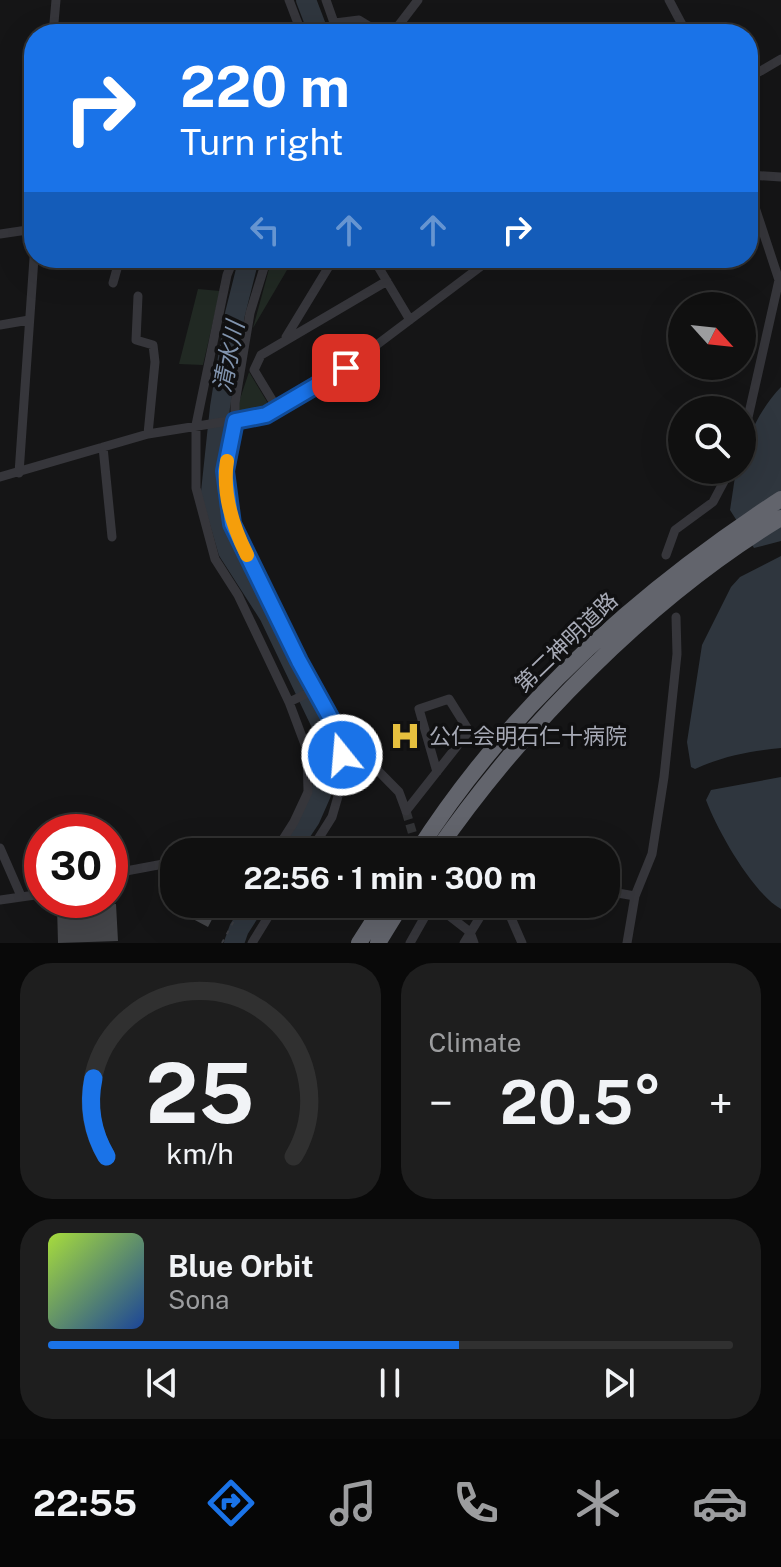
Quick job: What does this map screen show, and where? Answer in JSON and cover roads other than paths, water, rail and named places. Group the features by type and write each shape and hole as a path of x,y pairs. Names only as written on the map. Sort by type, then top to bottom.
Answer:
{"highway":[{"name":"第二神明道路","path":"446,838 520,741 592,668 781,499"},
{"name":"第二神明道路","path":"427,838 504,735 591,643 662,583 740,535 781,518"},
{"path":"359,943 375,918"},
{"path":"378,943 393,918"}],"street":[{"path":"54,24 56,0"},
{"path":"289,0 298,24"},
{"path":"326,0 335,23 359,20 366,24"},
{"path":"400,24 418,0"},
{"path":"669,0 682,24"},
{"path":"759,72 781,59"},
{"path":"758,176 781,177"},
{"path":"753,396 779,280 758,216"},
{"path":"0,234 24,230"},
{"path":"19,473 33,268"},
{"path":"113,283 117,268"},
{"path":"230,268 196,425 196,488 215,559 238,595 289,702 307,750 308,792 284,838"},
{"path":"264,268 250,313 225,471 232,524 336,728 399,792 406,811 437,772 469,731 449,699 419,709 437,772"},
{"path":"284,340 328,268"},
{"path":"379,268 410,320"},
{"path":"0,477 148,434 266,415 346,368 479,268"},
{"path":"277,408 254,370 261,355 387,281"},
{"path":"138,296 136,340 153,345 155,362 148,434"},
{"path":"0,325 29,320"},
{"path":"103,447 112,537"},
{"path":"666,555 675,530 713,502 723,484"},
{"path":"627,943 635,896 652,854 664,777 677,654 676,617"},
{"path":"289,702 315,690"},
{"path":"319,838 332,817 341,786 342,755 336,728"},
{"path":"0,848 21,896"},
{"path":"128,871 160,865"},
{"path":"620,893 635,896"},
{"path":"0,900 24,896"},
{"path":"252,943 267,918"},
{"path":"410,943 425,918"},
{"path":"452,918 470,932 474,943"},
{"path":"464,943 479,918"},
{"path":"511,918 522,943"}],"waterway":[{"name":"清水川","path":"306,0 315,24"},
{"name":"清水川","path":"246,268 235,314 220,407 211,492 228,551 269,615 325,732 326,763 321,794 297,838"},
{"name":"清水川","path":"234,943 246,918"}],"tunnel":[{"path":"406,811 414,838"}],"place":[{"name":"公仁会明石仁十病院","path":"405,736"}]}
